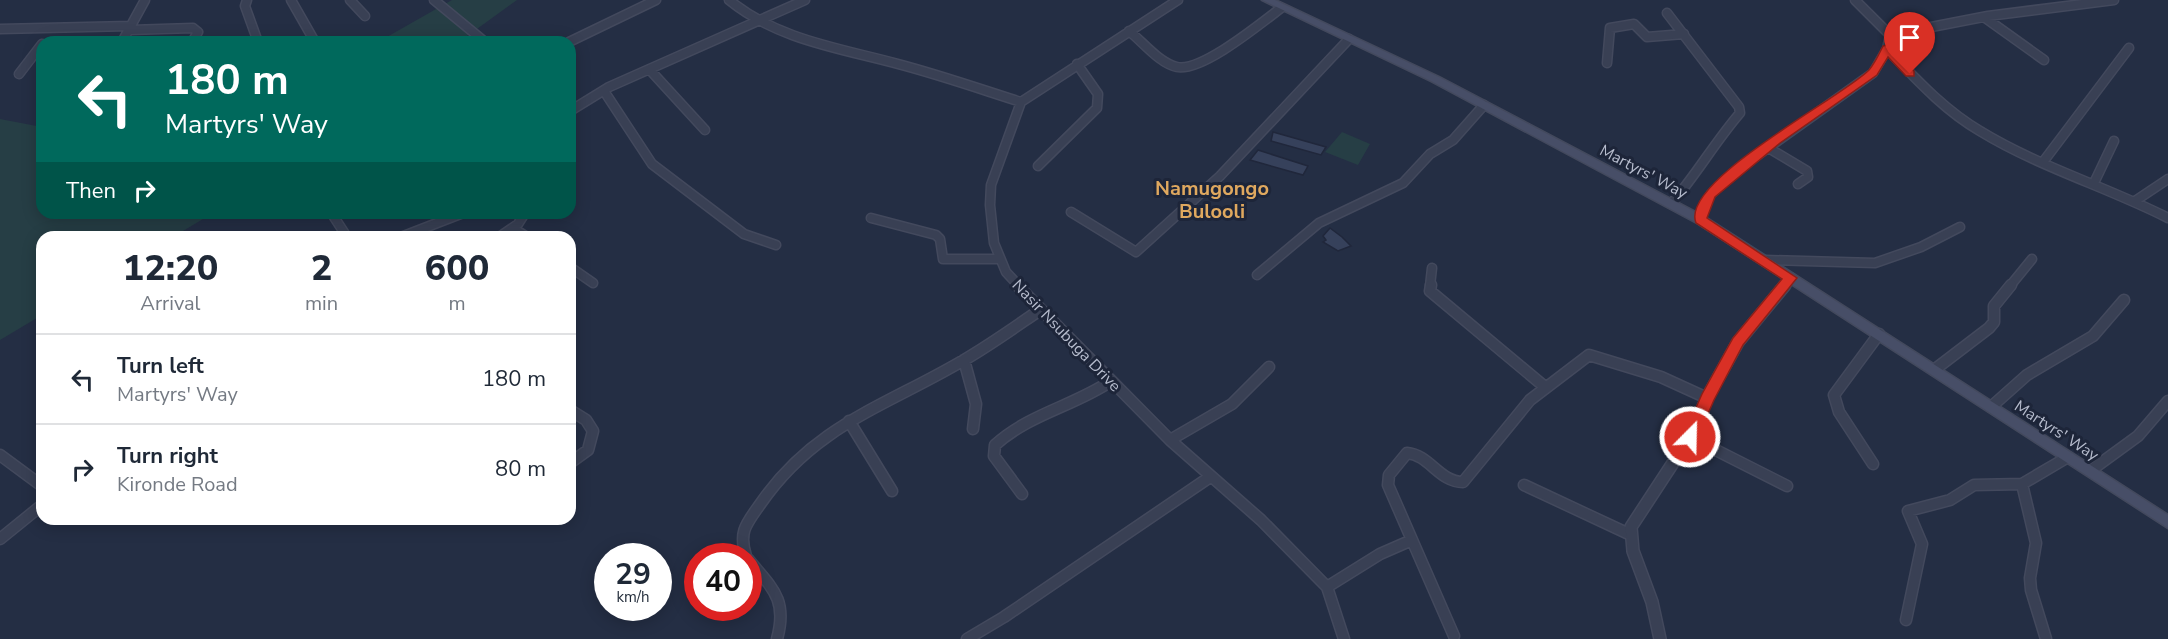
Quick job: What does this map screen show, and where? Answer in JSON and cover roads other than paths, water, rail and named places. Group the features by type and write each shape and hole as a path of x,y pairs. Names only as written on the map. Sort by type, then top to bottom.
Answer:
{"main road":[{"name":"Martyrs' Way","path":"1273,2 1484,105 1701,220 2168,522"}],"street":[{"path":"125,36 145,0"},
{"path":"246,0 244,6 256,36"},
{"path":"291,0 312,36"},
{"path":"350,0 365,16"},
{"path":"434,0 478,36"},
{"path":"576,39 656,0"},
{"path":"729,0 758,23 794,36 900,64 1021,102 1178,0"},
{"path":"576,106 604,91 805,0"},
{"path":"1855,0 1890,35"},
{"path":"1890,35 1984,17 2114,0"},
{"path":"1129,32 1175,66 1187,68 1273,2"},
{"path":"1667,13 1739,107 1740,113 1714,143 1693,178 1671,204"},
{"path":"1984,17 2044,60"},
{"path":"1607,63 1608,29 1634,24 1647,37 1684,34"},
{"path":"48,36 53,28"},
{"path":"0,29 194,28 198,32 196,36"},
{"path":"1701,220 1704,206 1711,194 1767,147 1873,73 1887,49 1890,35"},
{"path":"1071,212 1136,252 1190,208 1230,169 1349,39"},
{"path":"2043,162 2129,48"},
{"path":"1887,49 1922,86 1980,131 2168,218"},
{"path":"19,74 36,52"},
{"path":"1038,166 1097,108 1098,94 1077,64"},
{"path":"650,70 705,130"},
{"path":"604,91 652,164 744,234 776,245"},
{"name":"Nasir Nsubuga Drive","path":"1021,102 991,184 991,222 999,259 1006,272 1040,310 1170,440 1261,519 1327,587 1344,639"},
{"path":"1257,275 1319,223 1403,183 1430,154 1453,140 1484,105"},
{"path":"2094,183 2114,141"},
{"path":"1767,147 1807,171 1808,177 1798,184"},
{"path":"2135,201 2168,179"},
{"path":"871,218 940,238 943,259 999,259"},
{"path":"416,231 448,219"},
{"path":"509,231 520,219"},
{"path":"1765,260 1875,263 1913,250 1960,227"},
{"path":"513,228 517,231"},
{"path":"1934,370 1989,328 1994,322 1994,306 2032,259"},
{"path":"1432,268 1430,291 1545,387"},
{"path":"576,271 593,283"},
{"path":"1660,639 1652,602 1633,551 1632,527 1690,437 1707,398 1738,342 1791,278"},
{"path":"1991,407 2027,375 2093,336 2124,300"},
{"path":"742,543 744,528 775,483 804,452 849,421 964,360 1040,310"},
{"path":"1873,464 1863,445 1837,409 1834,395 1879,334"},
{"path":"1454,636 1388,478 1407,453 1417,454 1451,482 1460,484 1530,400 1583,358 1593,355 1660,377 1707,398"},
{"path":"964,360 976,404 972,429"},
{"path":"1170,440 1232,404 1269,367"},
{"path":"1022,494 994,456 995,445 1010,432 1042,415 1094,394 1111,381"},
{"path":"2090,471 2138,436 2168,401"},
{"path":"576,414 586,420 593,431 588,450 576,459"},
{"path":"849,421 892,491"},
{"path":"1690,437 1787,486"},
{"path":"0,455 36,482"},
{"path":"1906,620 1922,544 1908,511 1950,500 1974,485 2022,484 2068,457"},
{"path":"967,639 1013,611 1210,477"},
{"path":"2022,484 2036,543 2030,578 2031,590 2046,639"},
{"path":"1524,485 1631,535"},
{"path":"0,538 36,511"},
{"path":"1327,587 1390,549 1412,540"},
{"path":"762,579 783,608 777,639"}],"district":[{"name":"Namugongo Bulooli","path":"1212,200"}]}
